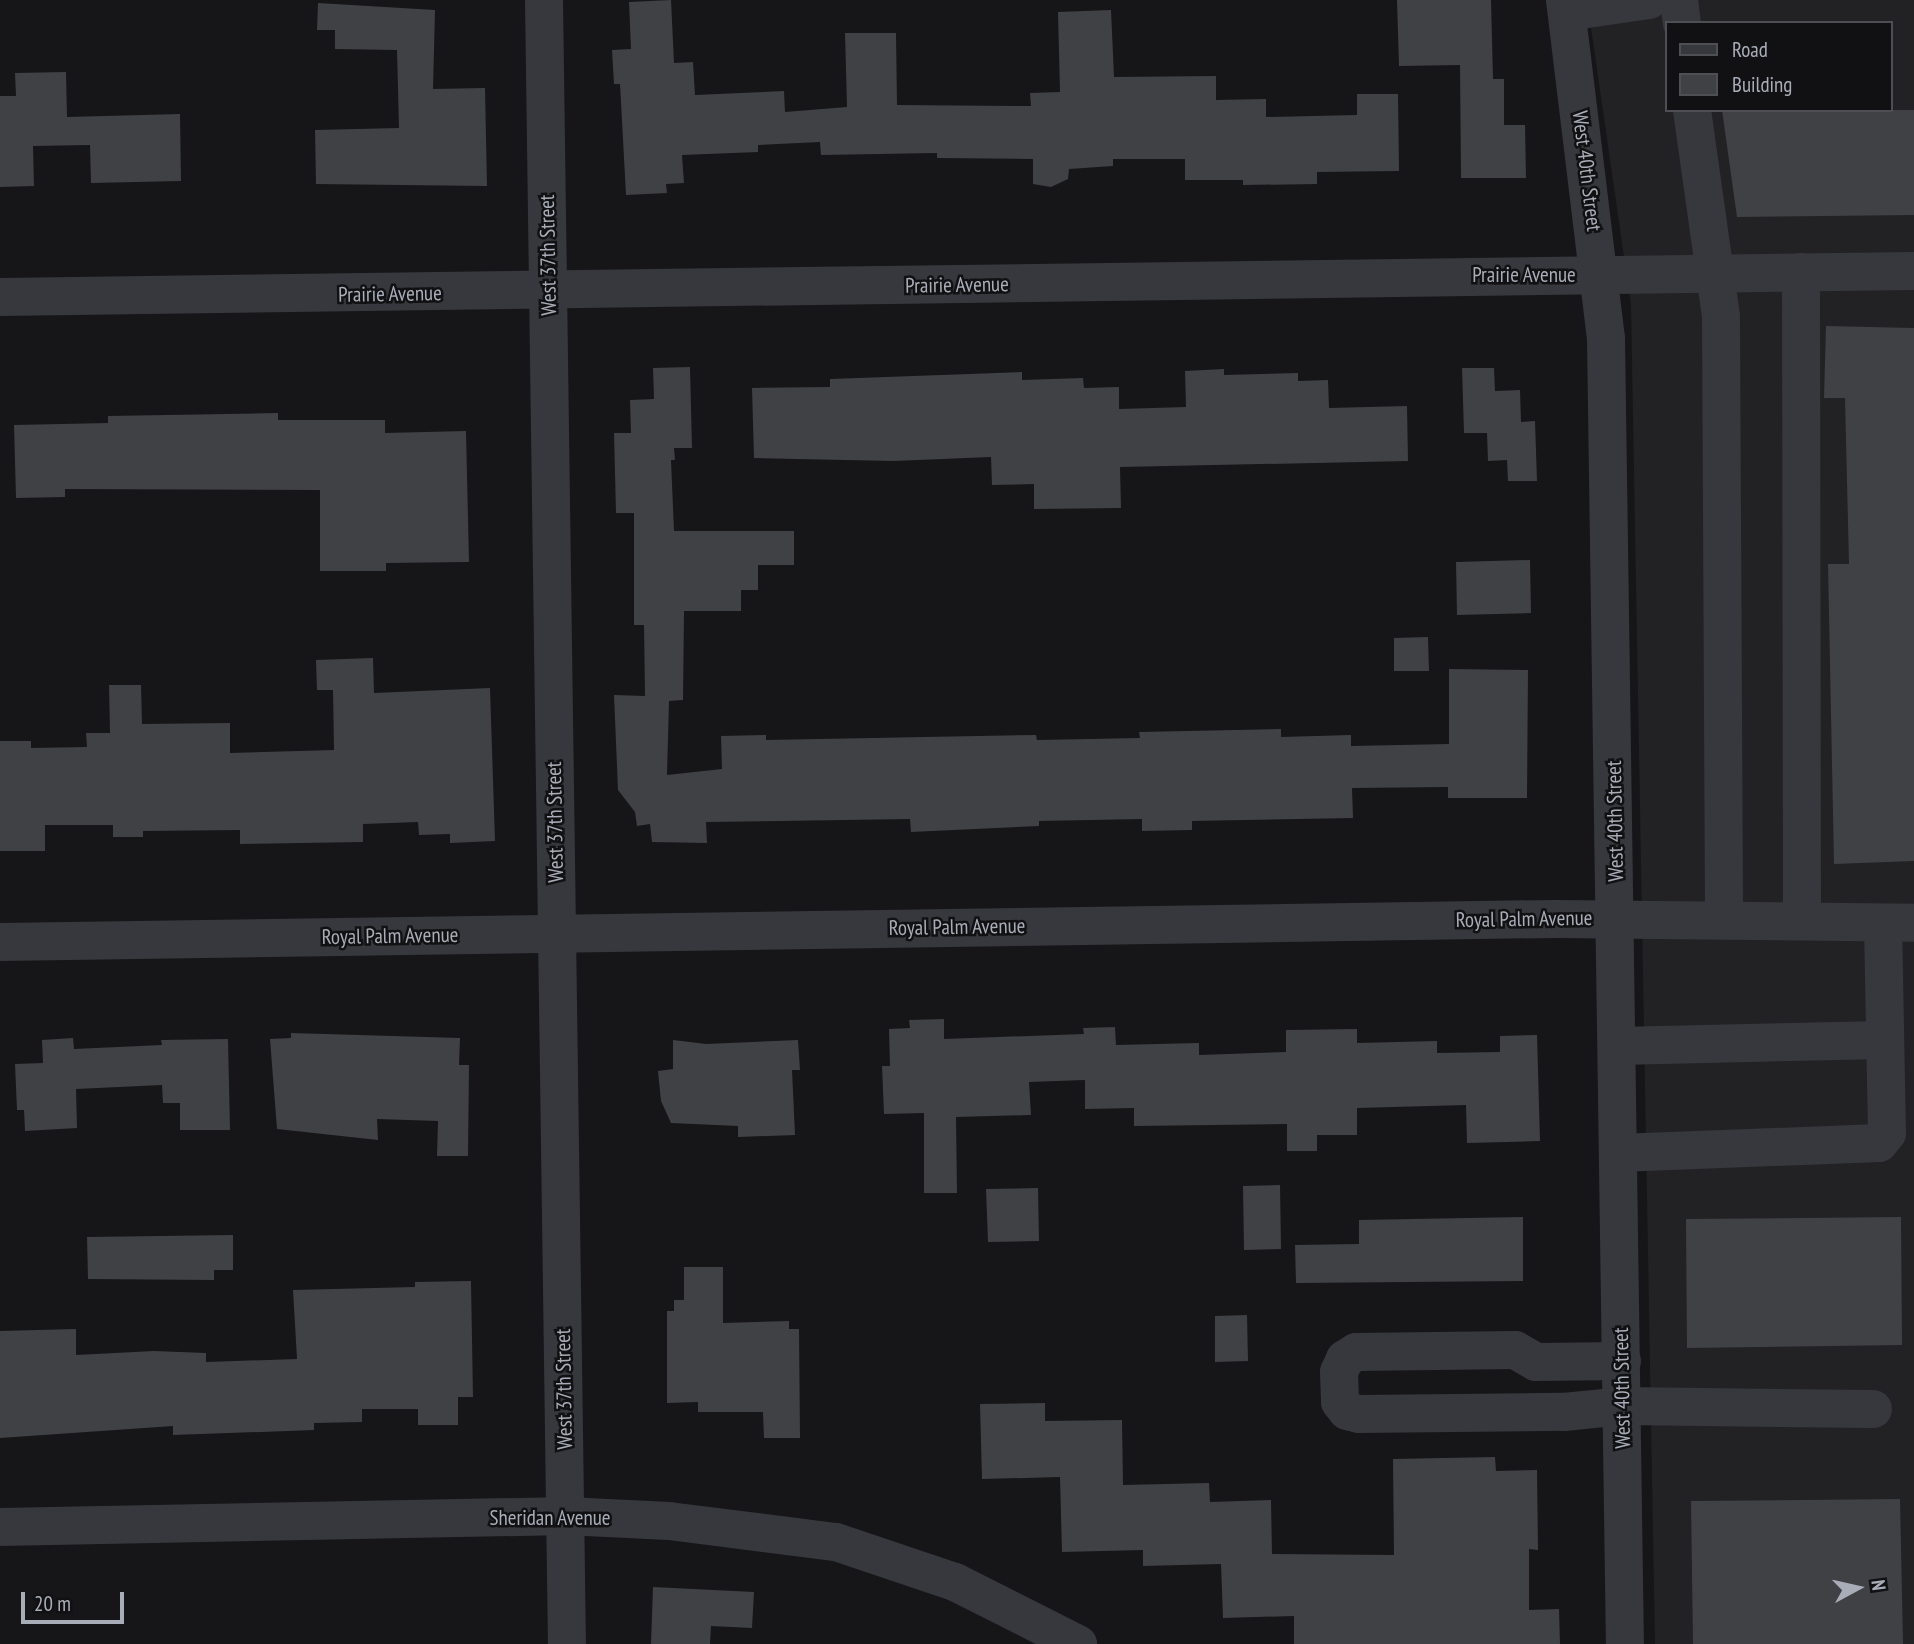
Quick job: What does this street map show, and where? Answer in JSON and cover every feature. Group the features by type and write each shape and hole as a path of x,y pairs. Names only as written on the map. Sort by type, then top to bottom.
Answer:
{"street":[{"name":"West 37th Street","path":"544,0 567,1644"},
{"path":"1566,6 1649,0"},
{"path":"1679,0 1682,21"},
{"name":"West 40th Street","path":"1566,6 1606,338 1625,1644"},
{"path":"1692,112 1712,272 1721,317 1724,920"},
{"name":"Prairie Avenue","path":"0,297 549,292 1712,272 1914,271"},
{"path":"1801,272 1802,921"},
{"name":"Royal Palm Avenue","path":"0,942 1616,918 1898,923"},
{"path":"1619,1153 1879,1143 1887,1133 1885,1040 1898,923"},
{"path":"1618,1046 1885,1040"},
{"path":"1622,1361 1536,1362 1516,1350 1356,1352 1345,1359 1339,1372 1339,1402 1347,1411 1359,1414 1564,1412 1622,1406 1873,1409"},
{"name":"Sheridan Avenue","path":"0,1527 566,1516 669,1521 836,1542 955,1582 1078,1644"}],"shaded area":[{"path":"1587,0 1914,0 1914,1644 1655,1644 1631,305"}],"building":[{"path":"671,0 674,63 693,62 695,95 784,91 785,112 847,107 845,33 896,33 897,105 1031,106 1030,93 1060,92 1058,12 1111,10 1114,77 1216,76 1216,100 1266,99 1266,117 1357,115 1357,94 1398,94 1399,171 1317,172 1317,184 1243,185 1243,180 1185,180 1185,159 1113,159 1113,166 1069,169 1068,179 1051,187 1033,184 1033,159 937,158 937,153 821,155 820,142 758,145 758,152 682,155 684,183 666,184 667,193 626,195 620,84 614,84 612,50 631,49 629,2"},
{"path":"1397,0 1491,0 1493,79 1504,79 1504,125 1525,125 1526,178 1461,178 1460,65 1399,66"},
{"path":"318,3 435,10 433,89 485,88 487,186 316,184 315,130 399,128 397,50 335,49 335,30 317,30"},
{"path":"66,72 67,117 180,114 181,181 91,183 90,145 33,146 34,186 0,187 0,96 16,96 15,73"},
{"path":"1914,110 1914,215 1737,217 1722,112"},
{"path":"1826,326 1914,328 1914,861 1834,864 1828,564 1849,564 1845,398 1824,398"},
{"path":"690,367 692,448 674,448 675,460 671,460 674,531 794,531 794,565 758,565 758,590 741,590 741,611 684,611 683,700 669,701 667,775 722,769 721,736 766,735 766,740 1036,735 1037,740 1140,738 1139,732 1281,729 1281,737 1351,735 1351,746 1449,744 1449,669 1528,670 1527,798 1448,798 1448,787 1352,788 1353,818 1192,821 1192,830 1142,831 1142,819 1039,821 1039,826 911,832 910,819 706,822 707,843 652,842 650,824 637,826 635,812 618,790 614,695 645,696 644,625 634,625 634,513 616,513 614,433 631,433 630,400 654,399 653,368"},
{"path":"1462,368 1494,368 1495,391 1520,390 1521,422 1535,421 1537,481 1508,481 1507,460 1488,461 1487,433 1464,433"},
{"path":"1224,369 1224,375 1298,373 1298,381 1328,380 1329,408 1407,406 1408,461 1120,467 1121,508 1034,509 1034,484 992,485 991,457 893,461 754,458 752,388 830,387 830,379 1022,372 1022,380 1083,378 1084,388 1119,387 1119,409 1186,407 1185,371"},
{"path":"278,413 278,420 385,420 385,433 466,431 469,562 386,563 386,571 320,571 320,490 65,489 65,497 16,498 14,425 108,423 108,416"},
{"path":"1530,560 1531,613 1457,615 1456,562"},
{"path":"1428,637 1429,671 1394,671 1394,638"},
{"path":"373,658 374,693 490,688 495,841 450,843 450,834 419,835 418,822 363,824 363,842 240,844 240,830 143,831 143,837 113,837 113,825 45,825 45,851 0,851 0,741 31,741 31,748 87,747 86,733 110,733 109,685 141,685 142,724 230,723 230,753 334,750 333,690 317,690 316,660"},
{"path":"944,1019 944,1039 1084,1034 1083,1028 1115,1027 1116,1045 1199,1043 1199,1055 1286,1052 1286,1030 1357,1029 1357,1043 1437,1041 1437,1053 1500,1052 1500,1036 1537,1035 1540,1141 1467,1143 1466,1105 1357,1108 1357,1135 1317,1135 1317,1151 1287,1151 1287,1124 1134,1126 1134,1108 1085,1109 1085,1080 1029,1082 1031,1115 956,1117 957,1193 924,1193 924,1113 884,1114 882,1066 890,1066 889,1029 910,1028 909,1020"},
{"path":"291,1033 460,1038 459,1065 469,1065 468,1156 437,1156 438,1121 377,1119 378,1140 277,1129 270,1039 291,1038"},
{"path":"73,1038 74,1049 162,1045 161,1040 228,1039 230,1130 180,1130 180,1103 163,1103 162,1085 76,1089 77,1128 25,1131 24,1110 17,1110 15,1064 43,1063 42,1040"},
{"path":"673,1040 706,1044 798,1040 800,1070 792,1070 795,1135 738,1137 738,1126 671,1123 661,1101 658,1071 673,1069"},
{"path":"1280,1185 1281,1249 1244,1250 1243,1186"},
{"path":"1038,1188 1039,1241 988,1242 986,1189"},
{"path":"1523,1217 1523,1281 1296,1283 1295,1245 1359,1244 1359,1220"},
{"path":"1901,1217 1902,1345 1687,1348 1686,1219"},
{"path":"233,1235 233,1270 214,1270 214,1280 88,1279 87,1237"},
{"path":"684,1267 723,1267 723,1323 789,1321 789,1329 799,1329 800,1438 764,1438 763,1412 698,1412 698,1402 667,1403 667,1311 674,1311 674,1300 684,1300"},
{"path":"471,1281 473,1397 458,1397 458,1425 418,1425 418,1409 362,1409 362,1422 314,1423 314,1430 173,1435 173,1426 0,1438 0,1331 76,1329 76,1355 154,1351 206,1353 206,1362 297,1359 293,1290 415,1287 415,1282"},
{"path":"1247,1315 1248,1361 1215,1362 1215,1316"},
{"path":"1045,1403 1045,1421 1122,1420 1123,1485 1209,1483 1210,1502 1271,1500 1272,1554 1394,1555 1393,1459 1495,1457 1496,1471 1537,1470 1538,1550 1529,1549 1529,1610 1559,1609 1560,1644 1294,1644 1294,1616 1223,1618 1221,1564 1143,1566 1143,1550 1062,1552 1060,1477 982,1479 980,1404"},
{"path":"1900,1499 1903,1644 1693,1644 1691,1501"},
{"path":"653,1587 754,1592 752,1628 711,1626 710,1644 651,1644"}]}
